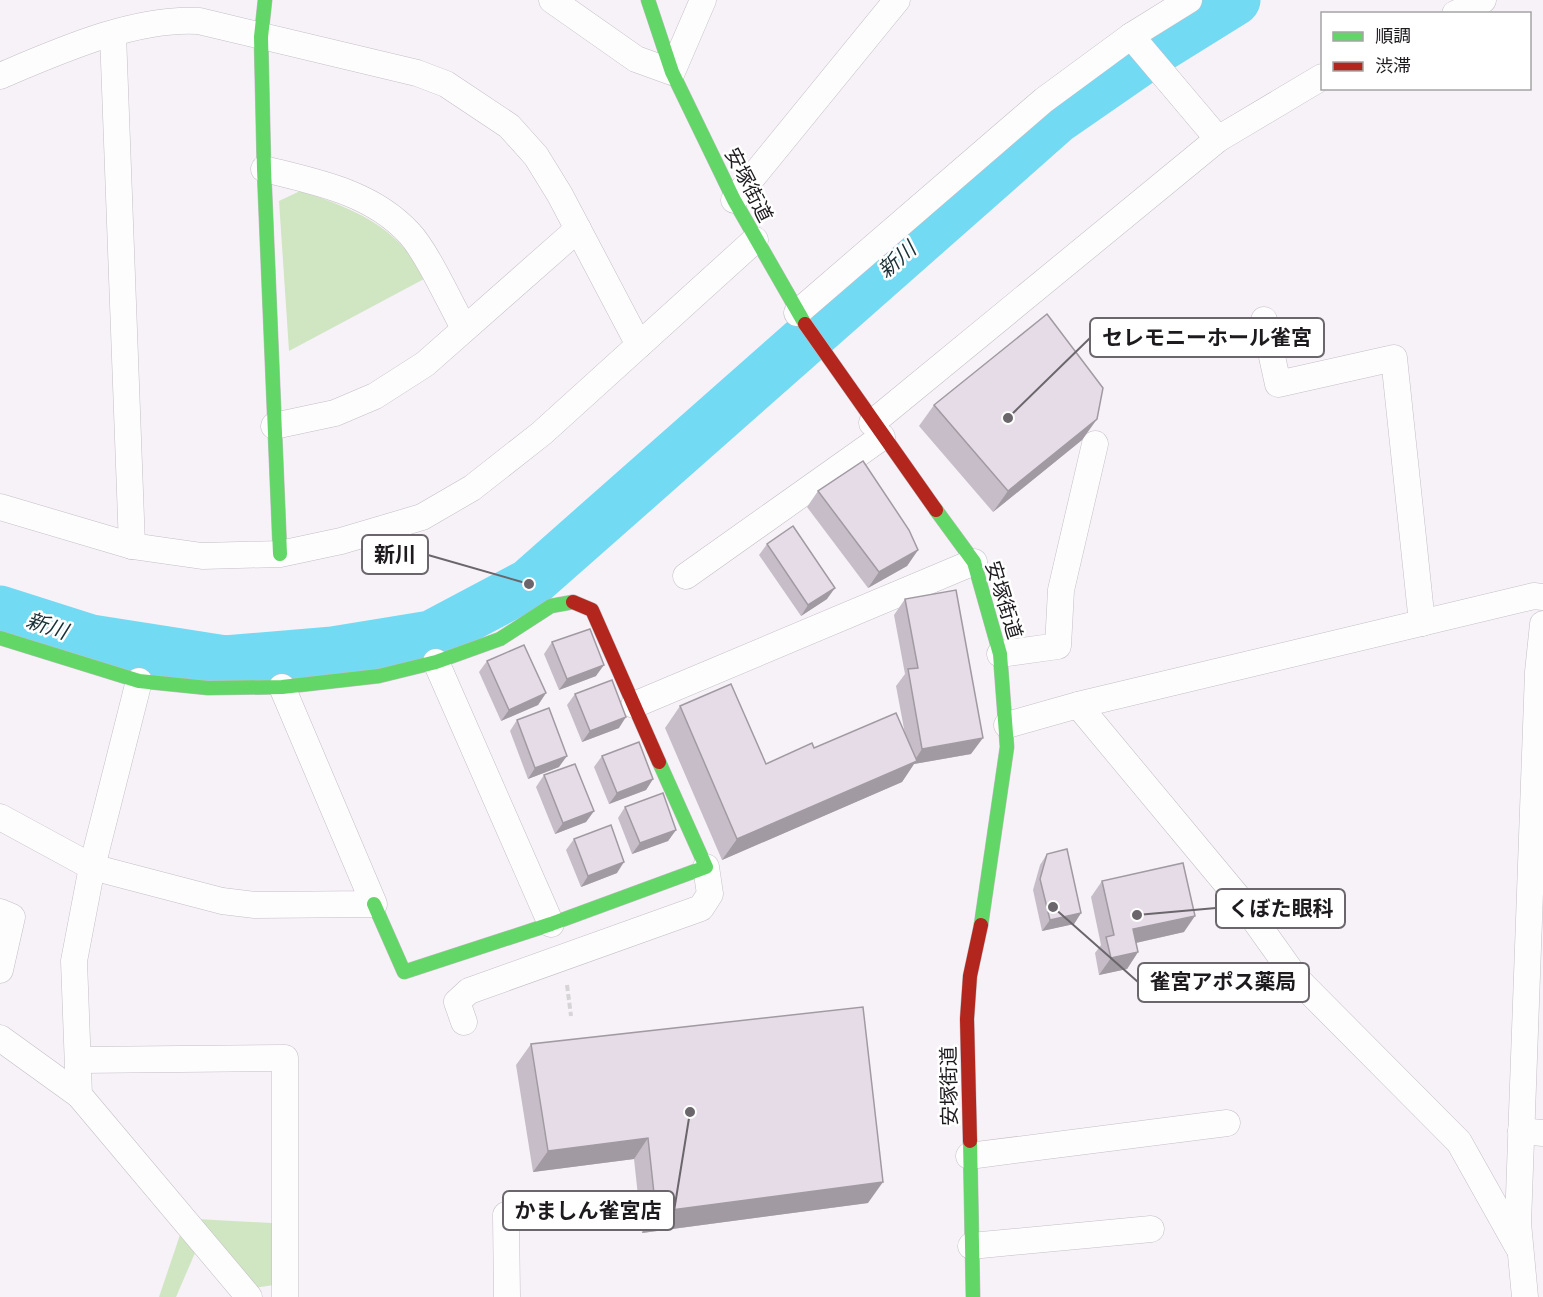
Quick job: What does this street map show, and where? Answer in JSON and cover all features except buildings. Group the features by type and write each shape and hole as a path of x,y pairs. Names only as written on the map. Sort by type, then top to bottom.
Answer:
{"street":[{"path":"265,0 261,37 264,169 280,554"},
{"path":"552,0 636,60 672,72 703,0"},
{"name":"安塚街道","path":"648,0 672,72 755,240 802,319 877,430 974,562 1000,654 1007,725 1003,780 985,904 970,975 967,1019 972,1297"},
{"path":"734,200 897,0"},
{"path":"802,319 1044,100 1135,40 1189,0"},
{"path":"1459,12 1483,0"},
{"path":"0,75 113,34 179,20 199,21 417,74 446,84 509,126 529,148 560,195 639,345"},
{"path":"113,34 132,546"},
{"path":"1135,40 1218,139"},
{"path":"686,576 877,430 1218,139 1321,78"},
{"path":"264,169 343,189 380,208 410,234 464,328"},
{"path":"274,426 336,413 375,396 425,364 578,229"},
{"path":"0,507 132,546 202,556 280,554 341,541 422,517 472,488 542,434 755,240"},
{"path":"1264,320 1278,384 1394,358 1422,623"},
{"path":"1000,654 1058,646 1061,590 1095,444"},
{"path":"634,705 974,562"},
{"path":"1007,725 1078,705 1534,596 1543,597"},
{"path":"0,638 139,681 208,688 282,687 379,675 436,662 500,639 551,606 574,602 592,610 706,867 710,894 701,908 469,991 457,1002 464,1022"},
{"path":"1525,1297 1518,1247 1532,1132 1543,624"},
{"path":"436,662 551,924"},
{"path":"79,1095 74,961 92,867 139,681"},
{"path":"282,687 404,972 551,924 706,867"},
{"path":"1078,705 1240,902 1296,978 1459,1142 1518,1247"},
{"path":"0,817 92,867 233,902 255,905 374,904"},
{"path":"0,912 12,917 0,970"},
{"path":"0,1038 79,1095 249,1297"},
{"path":"79,1060 285,1058 285,1297"},
{"path":"969,1156 1227,1123"},
{"path":"506,1215 507,1297"},
{"path":"971,1246 1151,1229"}],"path":[{"path":"569,992 571,1016"}],"green space":[{"path":"300,191 356,212 382,228 407,252 424,279 289,351 279,201"},
{"path":"197,1219 272,1223 274,1285 254,1288"},
{"path":"181,1232 195,1253 176,1297 159,1297"}],"waterway":[{"name":"新川","path":"0,611 91,640 225,661 333,652 431,636 529,584 1057,118 1161,46 1235,0"}],"traffic: fast":[{"path":"265,0 261,37 264,169 280,554"},
{"path":"648,0 672,72 734,200 805,324"},
{"path":"936,510 974,562 1000,654 1007,747 981,925"},
{"path":"0,638 139,681 208,688 282,687 379,676 436,662 500,639 551,606 573,602"},
{"path":"374,904 404,972 551,924 706,867 659,762"},
{"path":"970,1141 973,1297"}],"traffic: jam":[{"path":"805,324 936,510"},
{"path":"573,602 592,610 659,762"},
{"path":"970,1141 967,1019 970,976 981,925"}],"place":[{"name":"セレモニーホール雀宮","path":"1008,418"},
{"name":"新川","path":"529,584"},
{"name":"雀宮アポス薬局","path":"1053,907"},
{"name":"くぼた眼科","path":"1137,915"},
{"name":"かましん雀宮店","path":"690,1112"}]}
